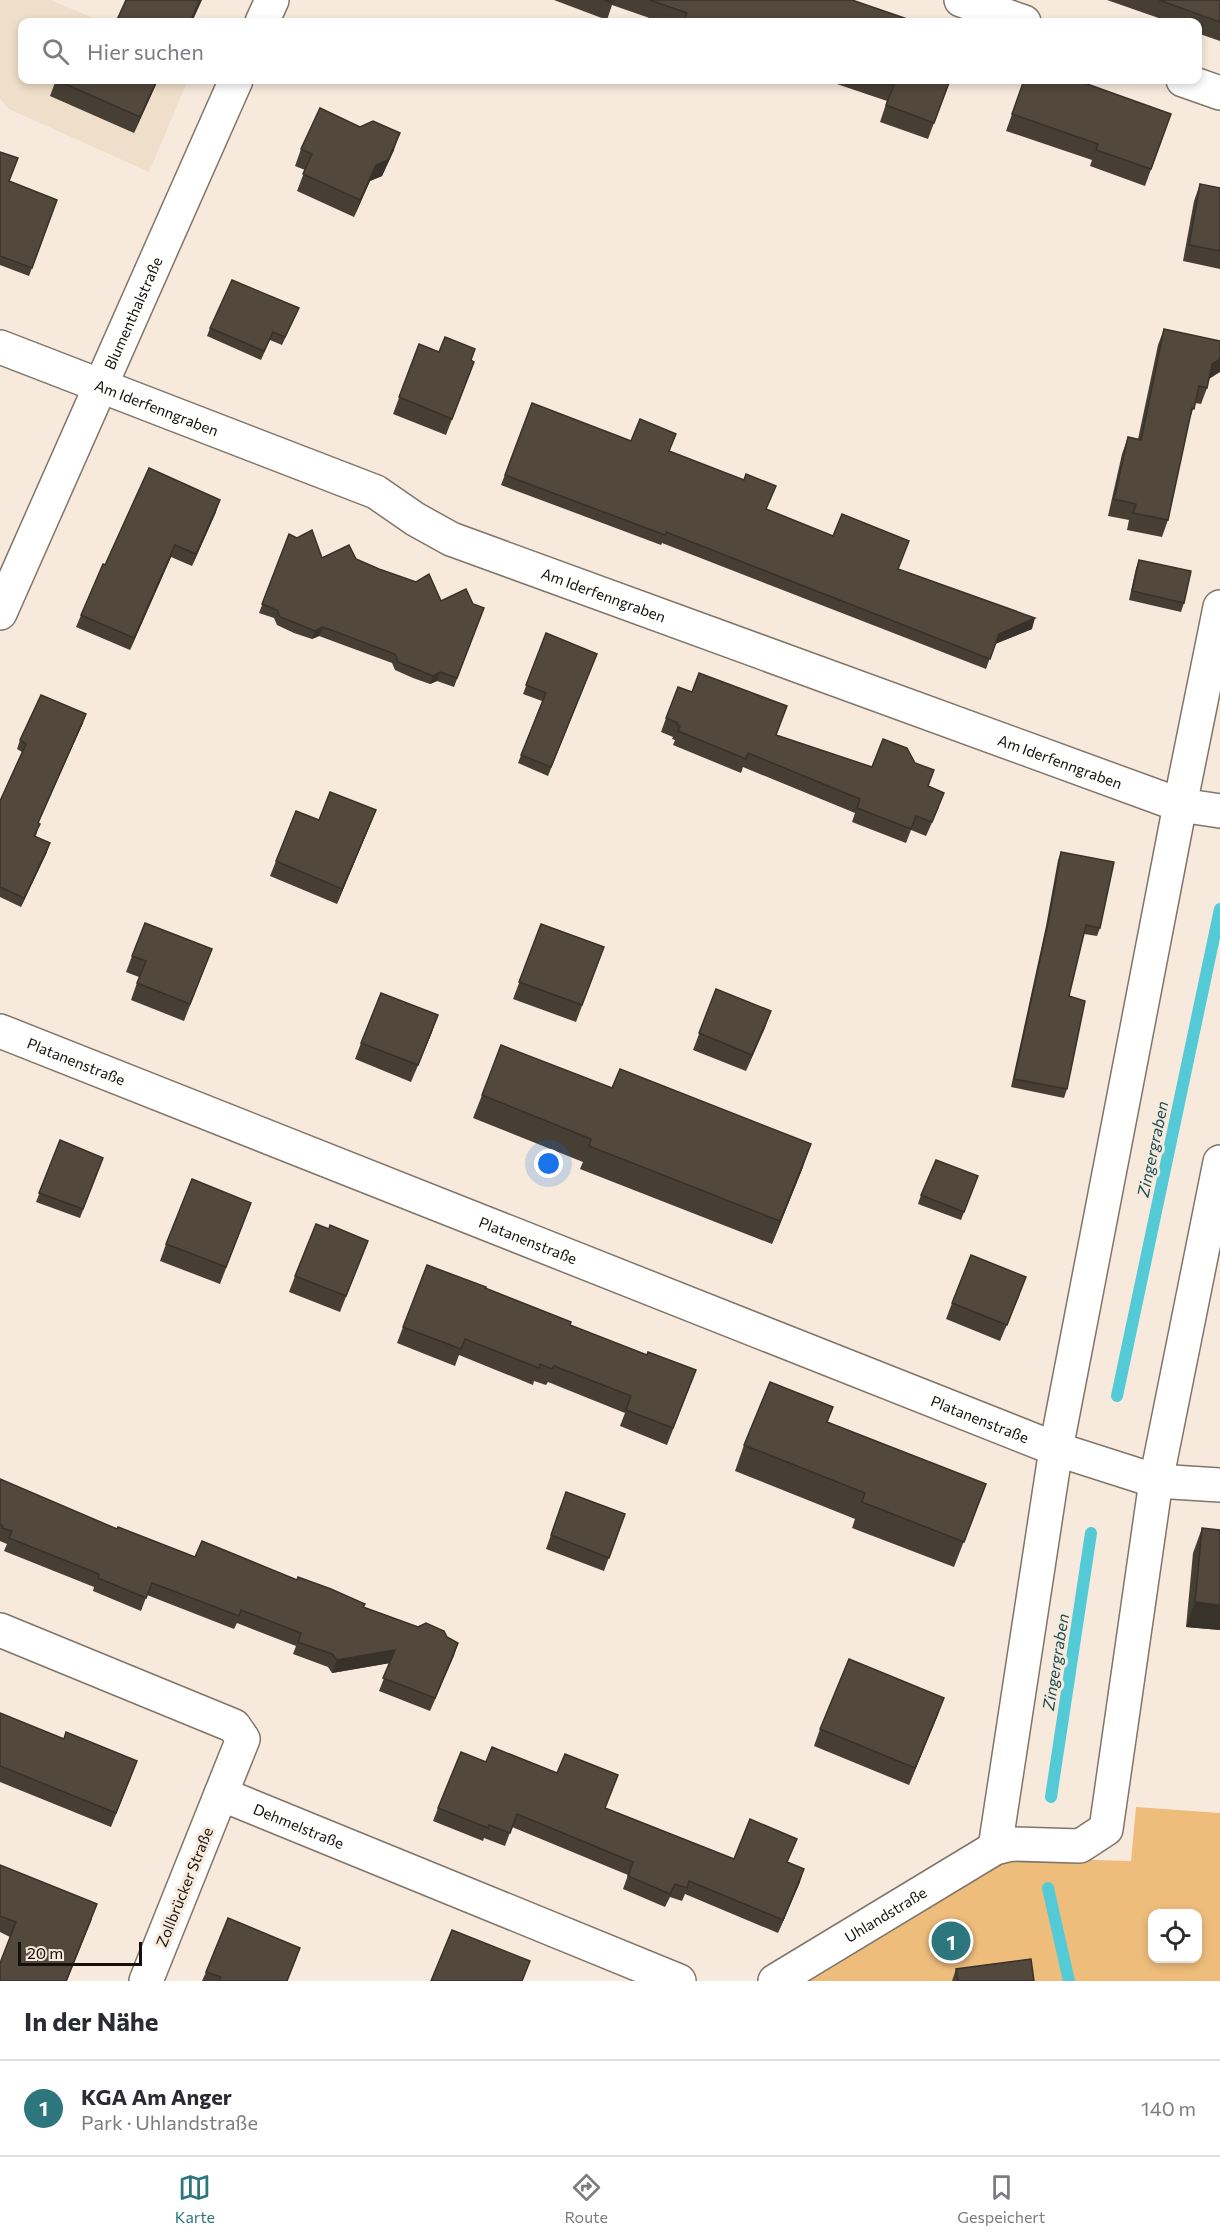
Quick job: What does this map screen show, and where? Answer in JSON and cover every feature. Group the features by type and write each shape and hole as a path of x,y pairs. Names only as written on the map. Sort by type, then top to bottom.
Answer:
{"street":[{"path":"264,18 272,0"},
{"path":"961,0 1013,18"},
{"name":"Blumenthalstraße","path":"0,613 234,84"},
{"path":"1194,84 1220,93"},
{"name":"Am Iderfenngraben","path":"0,347 376,492 415,519 451,539 1179,805 1220,811"},
{"path":"1220,608 1179,805 1056,1449 1003,1846 1080,1846 1106,1829 1156,1481 1220,1162"},
{"name":"Platanenstraße","path":"0,1031 1056,1449"},
{"path":"1056,1449 1156,1481 1220,1485"},
{"path":"0,1630 234,1726 243,1740 221,1794"},
{"name":"Zollbrücker Straße","path":"146,1981 221,1794"},
{"name":"Dehmelstraße","path":"221,1794 679,1981"},
{"name":"Uhlandstraße","path":"775,1981 1003,1846"}],"shaded area":[{"path":"0,0 51,0 93,18 18,18 18,84 186,84 149,172 9,109 0,99"},
{"path":"1136,1807 1220,1813 1220,1981 798,1981 996,1859 1131,1861"}],"building":[{"path":"126,0 200,0 192,18 118,18"},
{"path":"650,0 852,0 904,18 685,18 687,13"},
{"path":"1159,0 1220,0 1220,22"},
{"path":"65,84 155,84 140,117"},
{"path":"891,84 949,84 934,123 886,105 894,85"},
{"path":"1023,84 1087,84 1171,114 1151,169 1096,150 1098,144 1012,114"},
{"path":"320,108 360,127 373,121 400,133 388,160 376,165 360,200 303,174 312,154 301,149"},
{"path":"0,152 18,158 9,181 57,200 32,268 0,256"},
{"path":"1200,184 1220,188 1220,251 1189,245"},
{"path":"232,280 299,308 285,337 273,332 264,351 210,328"},
{"path":"1164,329 1220,341 1220,359 1212,364 1207,388 1199,386 1194,409 1192,408 1168,520 1133,513 1136,504 1114,499 1128,437 1141,440"},
{"path":"445,337 475,349 471,360 474,362 452,419 399,397 419,344 439,352"},
{"path":"532,403 631,441 640,419 676,434 669,451 744,480 746,474 776,486 766,509 833,536 842,514 909,541 898,569 1035,618 999,634 990,659 666,532 665,535 505,475"},
{"path":"149,468 220,500 196,554 175,545 134,638 81,615"},
{"path":"312,530 322,558 349,545 356,559 379,569 416,582 429,574 441,601 466,589 473,604 484,608 457,678 440,672 433,676 398,662 395,654 323,627 315,631 280,617 277,610 262,604 289,534 297,538"},
{"path":"1139,560 1191,571 1184,603 1132,591"},
{"path":"546,633 597,654 551,767 521,755 546,693 526,685"},
{"path":"699,673 787,706 776,735 872,767 883,739 907,748 915,763 934,770 928,786 944,793 932,822 916,816 911,829 857,808 860,799 748,753 746,759 678,731 680,726 677,725 678,723 666,718 678,687 692,692"},
{"path":"41,695 86,714 38,823 40,824 34,836 50,843 24,898 0,887 0,801 26,744 20,740"},
{"path":"330,792 376,810 342,889 276,861 296,811 319,820"},
{"path":"1061,852 1114,862 1100,928 1086,925 1069,996 1085,1001 1067,1089 1014,1079"},
{"path":"145,923 212,949 190,1004 137,983 146,961 132,956"},
{"path":"541,924 604,947 582,1005 519,982"},
{"path":"716,989 771,1011 752,1055 699,1033"},
{"path":"381,993 438,1015 418,1065 361,1043"},
{"path":"501,1045 612,1088 620,1069 811,1144 780,1221 589,1146 591,1139 482,1095"},
{"path":"60,1140 103,1158 83,1209 39,1193"},
{"path":"936,1160 978,1176 964,1212 921,1195"},
{"path":"192,1179 251,1203 226,1267 166,1244"},
{"path":"316,1224 329,1229 330,1225 368,1241 346,1296 295,1276"},
{"path":"971,1255 1026,1277 1007,1325 952,1303"},
{"path":"427,1265 571,1322 570,1325 647,1355 648,1352 696,1370 673,1428 626,1410 631,1396 554,1366 552,1369 540,1364 539,1368 465,1339 461,1349 403,1327"},
{"path":"770,1382 833,1407 827,1422 986,1484 964,1542 862,1502 865,1493 744,1445"},
{"path":"0,1479 117,1529 118,1527 195,1557 202,1541 297,1580 298,1577 331,1589 365,1604 363,1607 418,1627 426,1623 444,1631 447,1637 458,1643 435,1698 383,1678 395,1650 337,1660 332,1654 298,1642 301,1633 241,1610 239,1616 152,1583 146,1598 98,1578 99,1574 9,1538 12,1531 2,1528 0,1524"},
{"path":"566,1492 625,1514 609,1558 551,1535"},
{"path":"1202,1528 1220,1530 1220,1605 1195,1602"},
{"path":"849,1659 944,1698 915,1768 820,1729"},
{"path":"0,1713 64,1739 66,1732 137,1761 116,1813 0,1766"},
{"path":"492,1747 557,1773 565,1754 618,1775 605,1808 734,1859 750,1819 797,1839 787,1862 804,1869 783,1920 689,1881 687,1888 675,1884 670,1894 628,1876 633,1862 517,1814 510,1833 489,1825 488,1828 438,1808 461,1752 486,1762"},
{"path":"0,1865 97,1904 66,1981 0,1981 0,1963 16,1922 0,1916"},
{"path":"228,1918 300,1948 287,1981 219,1981 221,1977 206,1972"},
{"path":"452,1930 530,1961 522,1981 431,1981"},
{"path":"1031,1959 1034,1981 958,1981 956,1969"}],"waterway":[{"name":"Zingergraben","path":"1117,1396 1220,909"},
{"name":"Zingergraben","path":"1051,1797 1091,1533"},
{"name":"Zingergraben","path":"1048,1888 1069,1981"}],"place":[{"name":"KGA Am Anger","path":"951,1941"}]}
